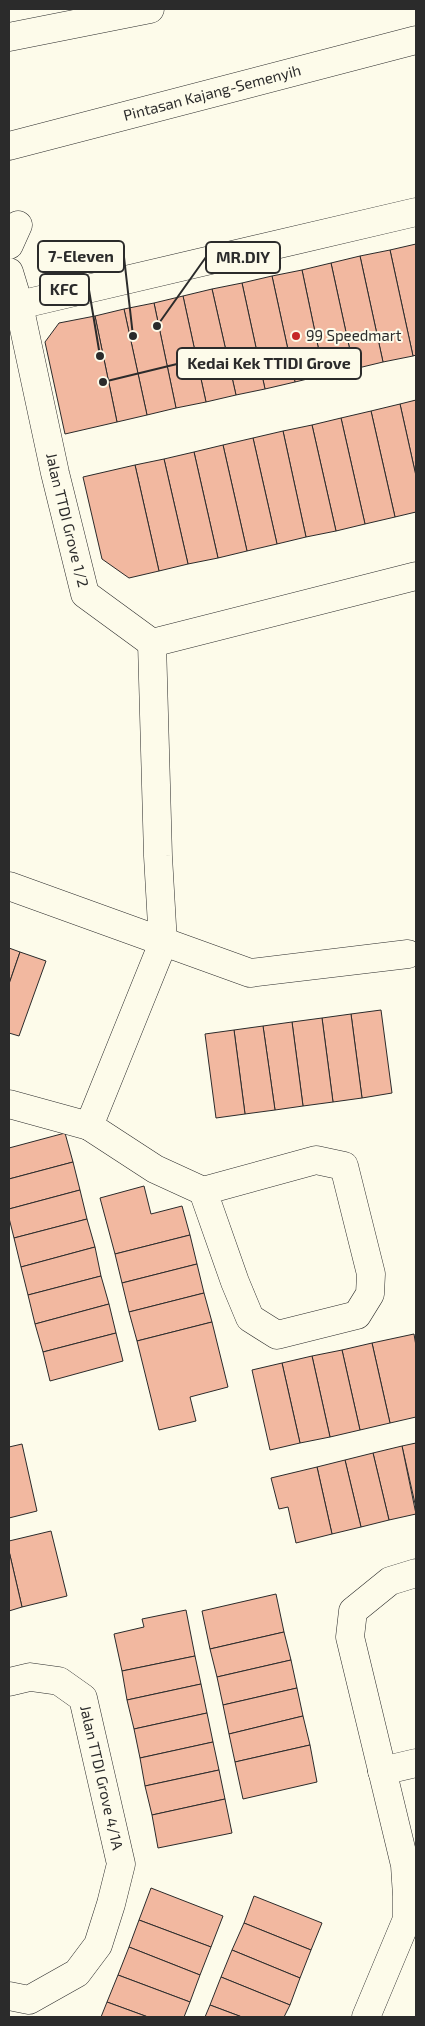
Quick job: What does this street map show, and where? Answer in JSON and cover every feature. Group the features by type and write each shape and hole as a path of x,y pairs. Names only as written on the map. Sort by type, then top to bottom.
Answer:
{"main road":[{"path":"9,37 150,9"},
{"name":"Pintasan Kajang-Semenyih","path":"9,146 416,40"},
{"path":"19,305 416,212"},
{"name":"Jalan TTDI Grove 1/2","path":"9,272 19,305 55,473 85,594 152,643"},
{"path":"89,1126 163,943 152,643 416,576"},
{"path":"9,886 250,973 408,954"},
{"path":"9,1104 89,1126 155,1169 203,1191 316,1160 344,1166 371,1274 370,1294 357,1315 277,1335 250,1318 234,1282 203,1191"},
{"path":"366,2017 407,1918 405,1865 350,1637 353,1610 390,1581 416,1573"},
{"name":"Jalan TTDI Grove 4/1A","path":"9,1682 30,1677 59,1681 83,1698 121,1864 98,1945 78,1973 29,2000 9,1996"},
{"path":"382,1771 416,1763"}],"building":[{"path":"416,244 416,355 413,356 390,250"},
{"path":"390,250 413,356 383,362 360,256"},
{"path":"360,256 383,362 354,369 331,263"},
{"path":"331,263 354,369 324,375 302,270"},
{"path":"302,270 324,375 295,382 272,276"},
{"path":"272,276 295,382 265,389 242,283"},
{"path":"242,283 265,389 236,395 212,289"},
{"path":"212,289 236,395 206,402 183,296"},
{"path":"183,296 206,402 176,408 154,303"},
{"path":"154,303 176,408 147,415 124,309"},
{"path":"124,309 147,415 117,422 95,316"},
{"path":"95,316 117,422 65,434 45,342 59,323"},
{"path":"416,400 416,476 400,404"},
{"path":"400,404 416,476 416,512 395,517 371,411"},
{"path":"371,411 395,517 365,524 341,418"},
{"path":"341,418 365,524 336,531 312,425"},
{"path":"312,425 336,531 306,537 283,431"},
{"path":"283,431 306,537 277,544 253,438"},
{"path":"253,438 277,544 247,551 223,445"},
{"path":"223,445 247,551 218,558 194,452"},
{"path":"194,452 218,558 188,564 164,459"},
{"path":"164,459 188,564 159,571 135,465"},
{"path":"135,465 159,571 129,578 102,559 83,477"},
{"path":"9,948 20,952 9,984"},
{"path":"20,952 46,961 19,1036 9,1033 9,984"},
{"path":"381,1010 392,1093 362,1098 351,1014"},
{"path":"351,1014 362,1098 333,1102 322,1018"},
{"path":"322,1018 333,1102 303,1106 292,1022"},
{"path":"292,1022 303,1106 275,1110 263,1026"},
{"path":"263,1026 275,1110 245,1114 234,1030"},
{"path":"234,1030 245,1114 216,1118 205,1034"},
{"path":"65,1133 73,1162 9,1179 9,1148"},
{"path":"73,1162 80,1190 9,1209 9,1179"},
{"path":"144,1186 151,1214 182,1206 190,1235 115,1254 100,1198"},
{"path":"80,1190 87,1219 14,1238 9,1218 9,1209"},
{"path":"87,1219 95,1247 21,1267 14,1238"},
{"path":"190,1235 197,1264 122,1283 115,1254"},
{"path":"95,1247 101,1276 28,1295 21,1267"},
{"path":"197,1264 204,1293 129,1312 122,1283"},
{"path":"101,1276 109,1304 35,1324 28,1295"},
{"path":"204,1293 212,1322 137,1341 129,1312"},
{"path":"109,1304 116,1333 43,1352 35,1324"},
{"path":"212,1322 228,1387 190,1397 196,1421 159,1430 137,1341"},
{"path":"116,1333 123,1361 50,1381 43,1352"},
{"path":"414,1334 416,1346 416,1417 390,1423 372,1343"},
{"path":"372,1343 390,1423 360,1430 342,1350"},
{"path":"342,1350 360,1430 330,1437 312,1356"},
{"path":"312,1356 330,1437 300,1443 282,1363"},
{"path":"282,1363 300,1443 270,1450 252,1370"},
{"path":"416,1443 416,1508 402,1446"},
{"path":"22,1444 37,1511 9,1518 9,1447"},
{"path":"402,1446 416,1514 389,1520 373,1453"},
{"path":"373,1453 389,1520 361,1527 345,1460"},
{"path":"345,1460 361,1527 332,1534 317,1467"},
{"path":"317,1467 332,1534 296,1543 288,1507 279,1509 271,1478"},
{"path":"51,1531 67,1596 22,1607 9,1551 9,1541"},
{"path":"9,1551 22,1607 9,1611"},
{"path":"276,1594 284,1632 210,1649 202,1611"},
{"path":"186,1610 195,1656 122,1671 114,1634 144,1627 142,1619"},
{"path":"284,1632 291,1660 217,1677 210,1649"},
{"path":"195,1656 201,1684 127,1700 122,1671"},
{"path":"291,1660 297,1688 223,1705 217,1677"},
{"path":"201,1684 207,1713 134,1729 127,1700"},
{"path":"297,1688 303,1716 229,1734 223,1705"},
{"path":"207,1713 213,1742 140,1758 134,1729"},
{"path":"303,1716 310,1745 235,1762 229,1734"},
{"path":"213,1742 219,1770 145,1786 140,1758"},
{"path":"310,1745 317,1782 243,1799 235,1762"},
{"path":"219,1770 225,1799 152,1815 145,1786"},
{"path":"225,1799 232,1833 158,1848 152,1815"},
{"path":"151,1888 223,1916 211,1947 139,1920"},
{"path":"254,1896 322,1923 311,1950 244,1923"},
{"path":"139,1920 211,1947 200,1975 129,1947"},
{"path":"244,1923 311,1950 300,1978 232,1950"},
{"path":"129,1947 200,1975 190,2002 118,1975"},
{"path":"232,1950 300,1978 290,2005 221,1977"},
{"path":"118,1975 190,2002 184,2017 148,2017 107,2002"},
{"path":"221,1977 290,2005 284,2017 242,2017 210,2005"},
{"path":"107,2002 148,2017 101,2017"},
{"path":"210,2005 242,2017 205,2017"}],"place":[{"name":"MR.DIY","path":"157,326"},
{"name":"7-Eleven","path":"133,336"},
{"name":"99 Speedmart","path":"296,336"},
{"name":"KFC","path":"100,356"},
{"name":"Kedai Kek TTIDI Grove","path":"103,382"}]}
